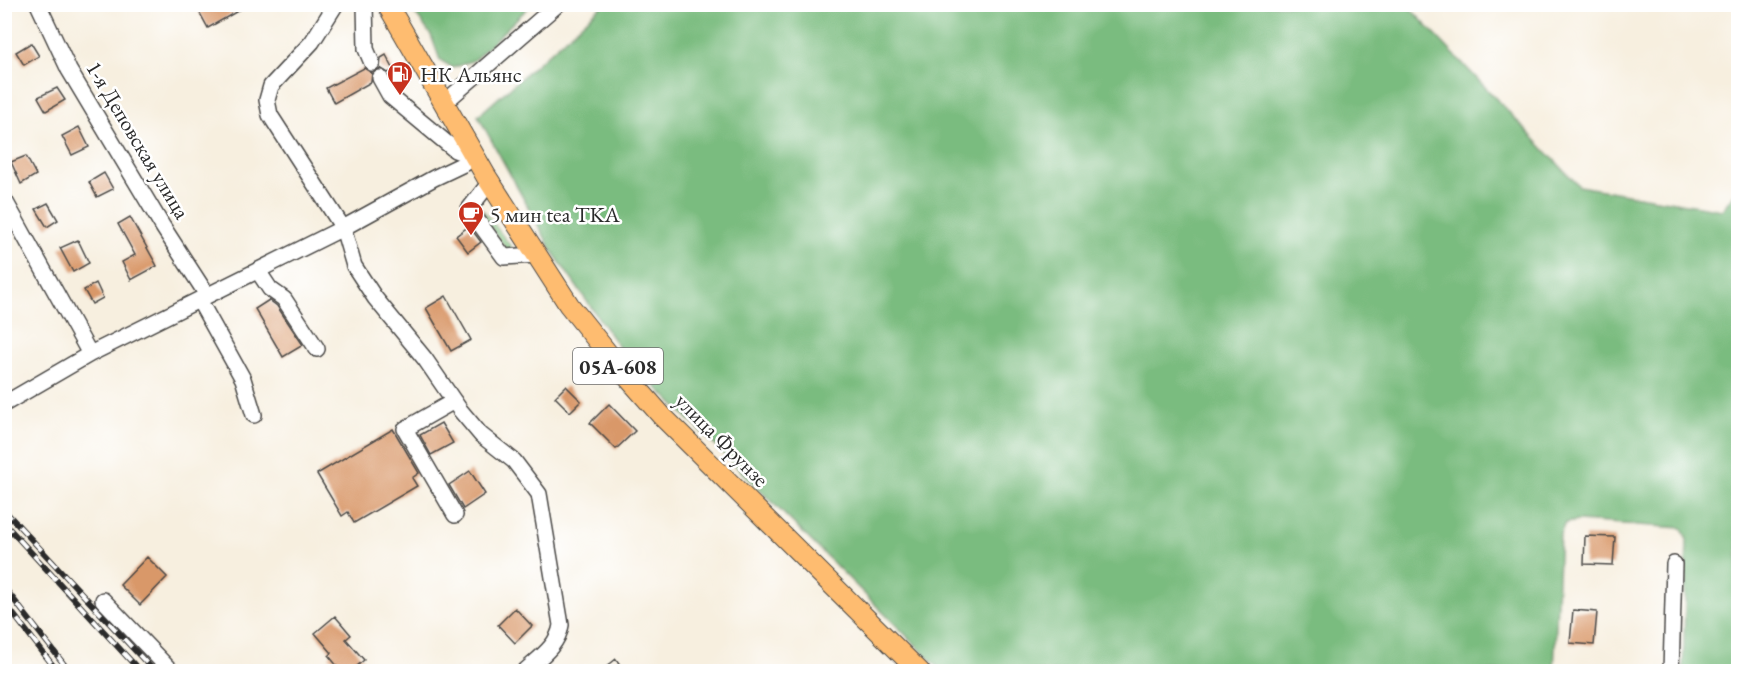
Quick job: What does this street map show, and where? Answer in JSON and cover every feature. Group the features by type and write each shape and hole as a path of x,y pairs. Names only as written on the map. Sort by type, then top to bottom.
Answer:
{"main road":[{"name":"улица Фрунзе","path":"387,4 489,182 569,305 661,415 920,672"}],"street":[{"name":"1-я Деповская улица","path":"38,4 69,70 203,297 243,379 254,415"},
{"path":"336,4 312,42 271,86 267,100 270,115 343,228 354,266 375,298 425,359 481,435 514,461 539,494 561,625 560,636 524,672"},
{"path":"365,4 366,49 372,63"},
{"path":"444,103 558,4"},
{"path":"380,78 390,96 455,150 476,158"},
{"path":"4,404 90,354 343,228 434,178 476,158"},
{"path":"489,182 469,209 504,258 537,255"},
{"path":"4,199 90,354"},
{"path":"258,271 270,289 284,299 317,349"},
{"path":"454,401 405,429 455,515"},
{"path":"1671,672 1674,564"},
{"path":"103,600 172,672"}],"green space":[{"path":"409,5 531,5 474,60 453,68 440,60 431,35"},
{"path":"603,5 1407,5 1579,186 1722,210 1738,188 1738,671 1683,671 1687,540 1682,528 1578,521 1565,523 1560,534 1554,671 942,671 625,356 554,254 478,116"},
{"path":"483,210 514,251 509,252 483,216"}],"building":[{"path":"195,4 250,4 208,28"},
{"path":"31,43 39,56 24,65 16,52"},
{"path":"386,55 394,70 388,73 380,68 381,58"},
{"path":"364,68 372,73 371,82 334,103 326,88"},
{"path":"57,88 65,100 46,111 38,97"},
{"path":"79,127 89,147 72,155 62,136"},
{"path":"26,156 36,175 21,184 11,162"},
{"path":"104,173 113,189 97,197 89,182"},
{"path":"48,203 58,220 47,227 36,209"},
{"path":"130,217 157,266 131,280 122,262 135,255 118,224"},
{"name":"5 мин tea TKA","path":"469,226 481,242 468,252 456,236"},
{"path":"78,240 89,263 73,272 60,248"},
{"path":"96,283 103,298 92,304 84,290"},
{"path":"446,296 471,340 451,351 426,308"},
{"path":"269,300 277,306 303,345 283,357 255,309"},
{"path":"566,386 581,401 570,412 555,397"},
{"path":"609,404 635,431 616,449 590,423"},
{"path":"441,423 453,443 431,455 420,435"},
{"path":"393,429 419,473 412,478 417,486 354,523 348,512 342,516 317,474"},
{"path":"470,471 485,494 463,509 449,485"},
{"path":"1585,536 1615,537 1613,565 1584,564"},
{"path":"147,557 167,577 140,605 120,585"},
{"path":"515,608 532,626 515,643 498,625"},
{"path":"1573,610 1597,612 1594,645 1570,643"},
{"path":"335,616 351,635 346,639 364,660 350,672 342,672 329,656 332,653 315,633"},
{"path":"616,659 625,672 600,672"}],"railway":[{"path":"4,510 155,672"},
{"path":"4,523 141,672"},
{"path":"4,587 70,672"},
{"path":"4,602 58,672"}],"place":[{"name":"НК Альянс","path":"400,97"},
{"name":"5 мин tea TKA","path":"471,237"}]}
